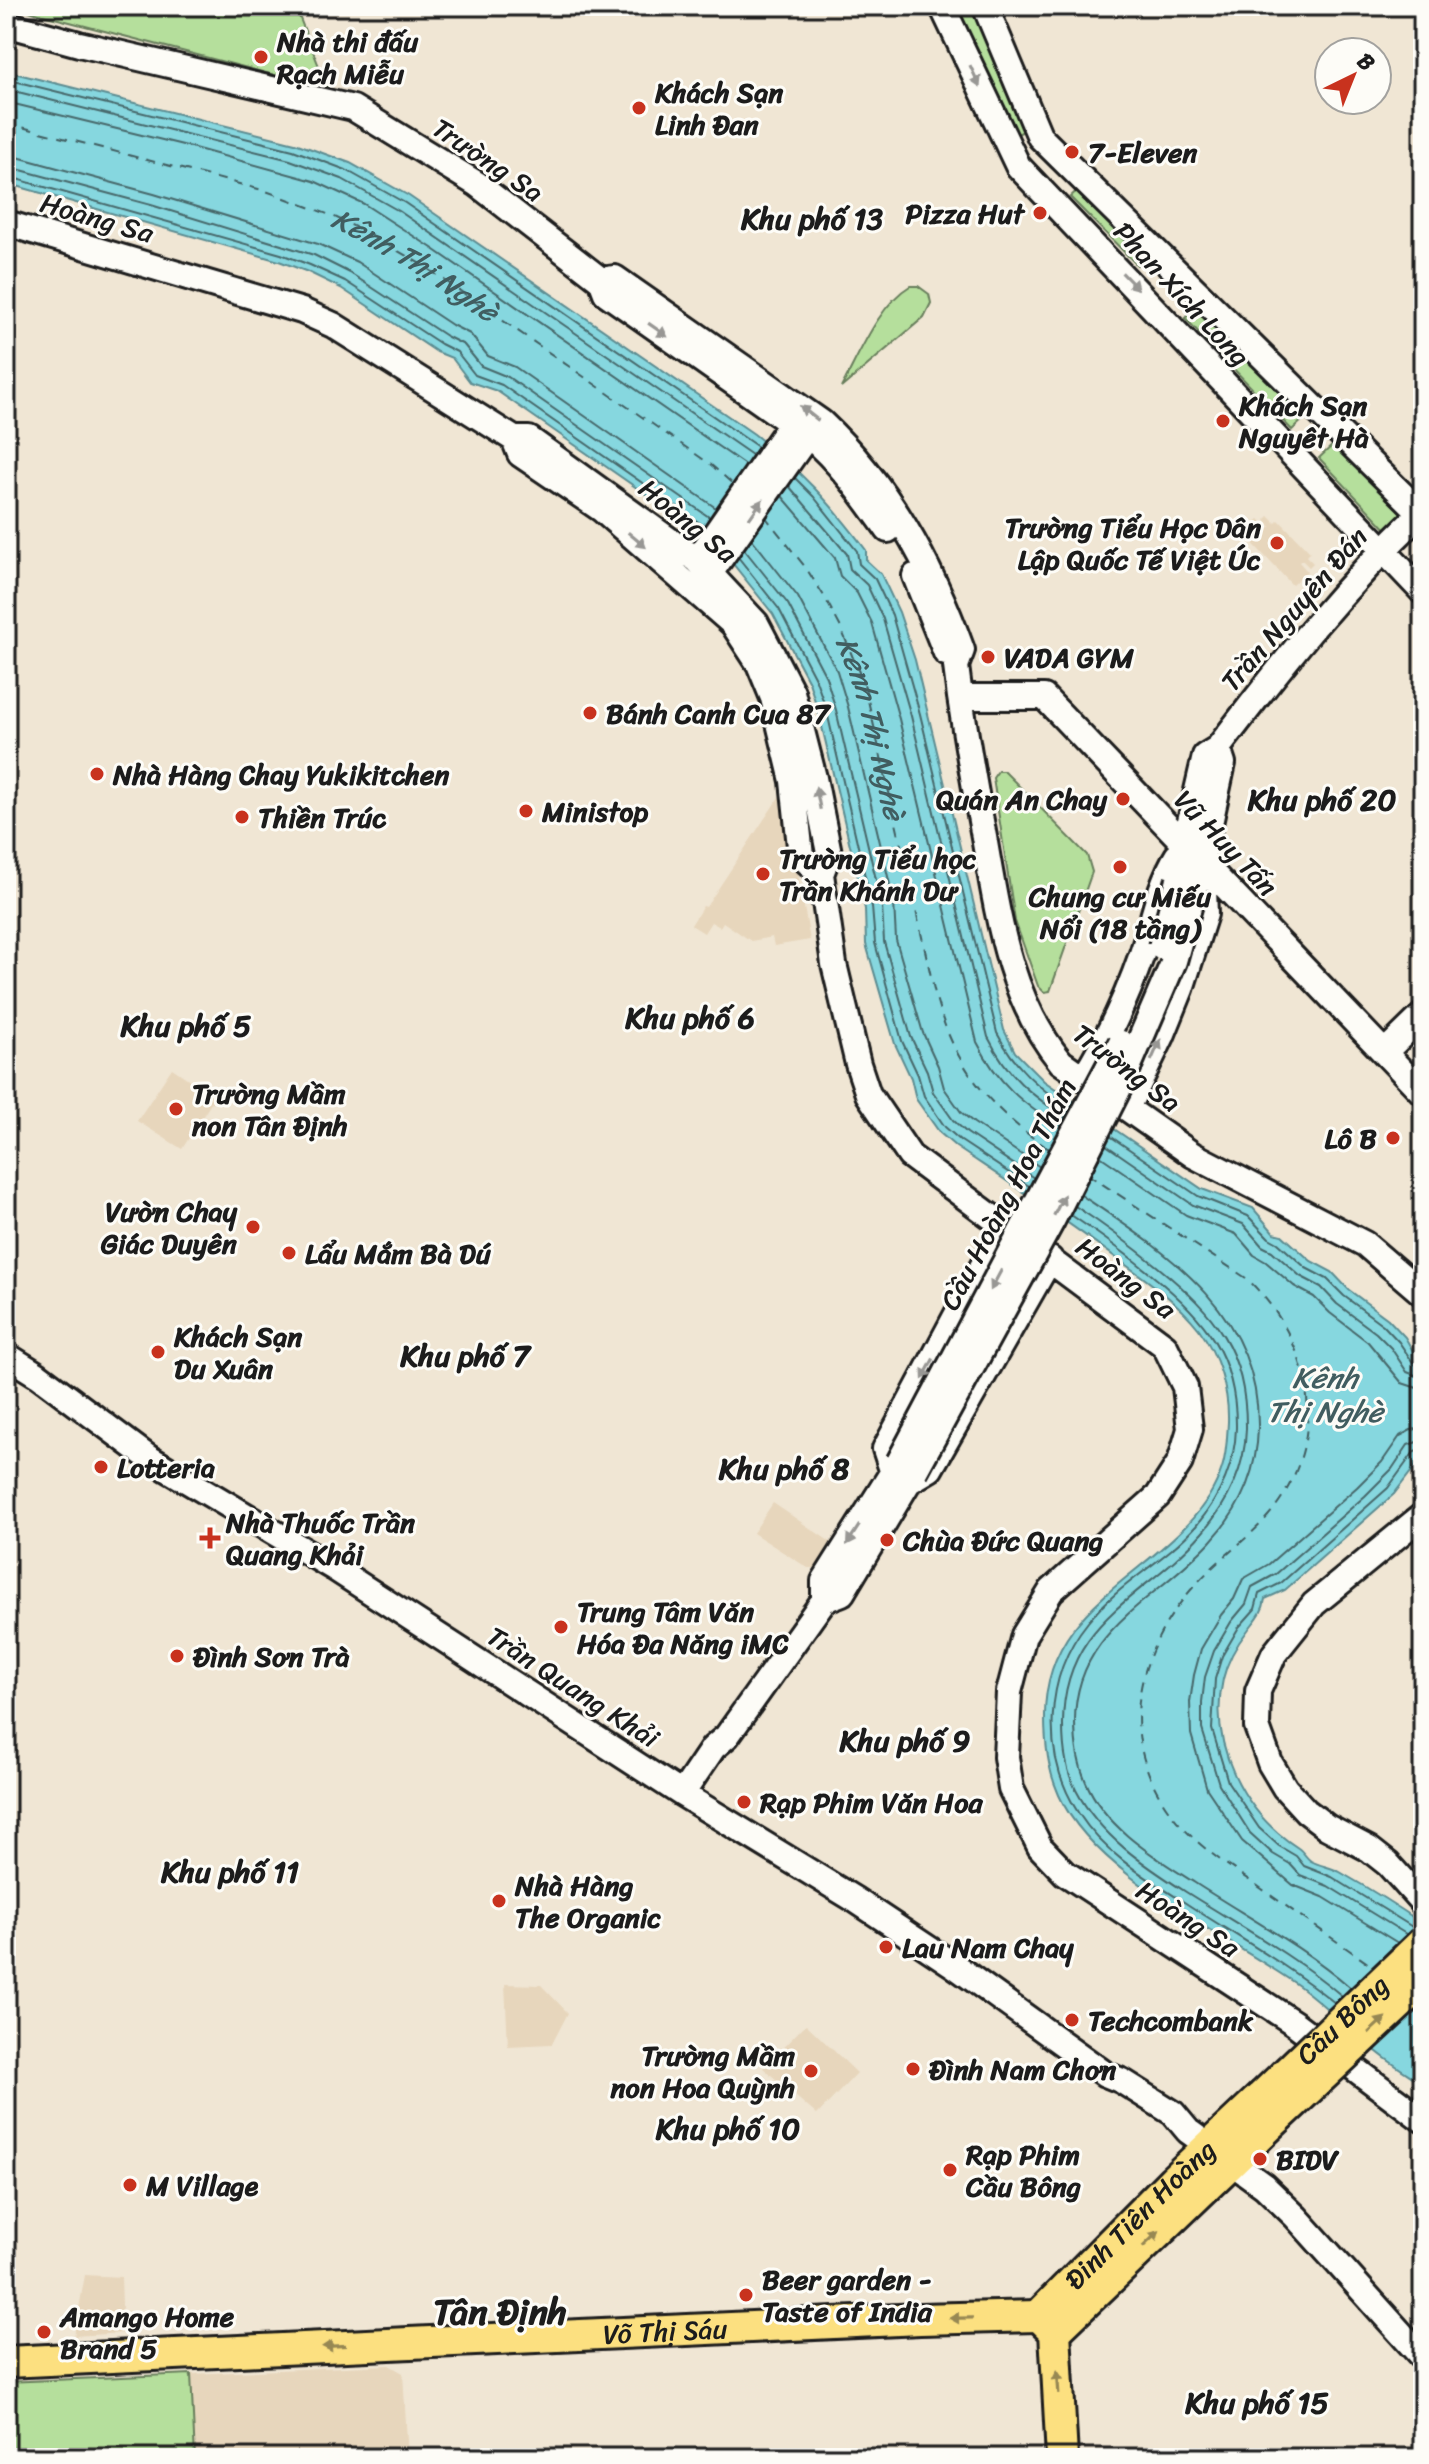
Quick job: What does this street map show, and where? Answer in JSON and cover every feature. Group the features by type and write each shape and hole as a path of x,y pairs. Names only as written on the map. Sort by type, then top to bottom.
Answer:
{"main road":[{"name":"Cầu Bông","path":"1270,2107 1423,1942"},
{"name":"Cầu Bông","path":"1270,2107 1423,1982"},
{"name":"Đinh Tiên Hoàng","path":"1047,2324 1210,2146 1270,2107"},
{"name":"Võ Thị Sáu","path":"6,2362 920,2319 1047,2324"},
{"path":"1047,2324 1062,2458"}],"street":[{"name":"Phan Xích Long","path":"942,6 1018,166 1423,592"},
{"name":"Phan Xích Long","path":"985,6 1040,137 1422,514"},
{"name":"Trường Sa","path":"6,24 353,108 477,184 601,280 606,293 831,455 888,530 916,577 946,653 956,666"},
{"name":"Hoàng Sa","path":"6,223 302,311 333,325 514,439 529,439 704,566 756,623 792,692 814,778 829,853 821,874 834,964 868,1094 910,1156 1165,1346 1185,1387 1190,1429 1180,1462 1158,1496 1051,1591 1024,1635 1009,1692 1006,1757 1011,1789 1040,1847 1065,1873 1294,2023 1423,2120"},
{"name":"Trường Sa","path":"601,280 615,278 796,403 851,450 879,487 931,570 962,650 956,666 960,697 1001,933 1028,1012 1061,1062 1193,1155 1365,1244 1423,1294"},
{"path":"704,566 799,430"},
{"name":"Hoàng Sa","path":"514,439 520,454 601,509 733,624 759,664 773,698 793,781 801,856 821,874"},
{"name":"Trần Nguyên Đán","path":"1185,843 1205,756 1218,748 1290,652 1382,550 1422,514"},
{"name":"Vũ Huy Tấn","path":"960,697 1044,697 1423,1093"},
{"path":"1127,1108 1167,1025 1205,914 1202,860 1223,763 1218,748"},
{"path":"1083,1078 1118,1012 1141,958 1167,872 1185,843"},
{"name":"Cầu Hoàng Hoa Thám","path":"904,1472 1052,1221 1122,1082 1174,961 1187,883 1185,843"},
{"name":"Cầu Hoàng Hoa Thám","path":"1187,883 1202,860"},
{"path":"1385,1052 1423,1015"},
{"path":"904,1472 885,1449 1004,1226"},
{"path":"904,1472 930,1469 1050,1259"},
{"name":"Trần Quang Khải","path":"6,1355 38,1375 149,1458 334,1568 687,1796 854,1899 955,1966 1105,2074 1116,2091 1173,2128 1210,2146 1256,2182 1281,2211 1299,2224 1423,2358"},
{"path":"687,1796 713,1748 727,1736 824,1600 842,1593 904,1472"},
{"path":"1423,1515 1314,1604 1274,1654 1258,1691 1257,1727 1270,1763 1285,1788 1306,1811 1327,1827 1369,1849 1388,1864 1423,1903"}],"shaded area":[{"name":"Trường Tiểu Học Dân Lập Quốc Tế Việt Úc","path":"1269,516 1276,523 1279,520 1310,552 1306,556 1313,563 1309,567 1302,560 1299,562 1307,571 1292,585 1244,534 1259,519 1269,529 1271,527 1265,520"},
{"name":"Trường Tiểu học Trần Khánh Dư","path":"783,791 810,940 774,946 772,937 751,941 723,922 720,927 711,922 704,933 691,925 703,906 706,907"},
{"name":"Trường Mầm non Tân Định","path":"172,1068 215,1097 182,1149 137,1121"},
{"path":"773,1503 835,1545 822,1568 808,1568 753,1533"},
{"path":"505,1984 541,1985 568,2013 552,2044 508,2046"},
{"name":"Trường Mầm non Hoa Quỳnh","path":"806,2024 857,2073 817,2115 763,2068"},
{"path":"85,2275 121,2277 123,2333 74,2336"},
{"path":"389,2365 403,2373 408,2458 195,2458 191,2374"}],"green space":[{"name":"Nhà thi đấu Rạch Miễu","path":"13,6 295,6 328,89 39,14"},
{"path":"955,6 976,6 1029,128 1012,137"},
{"path":"1083,185 1150,253 1137,265 1070,197"},
{"path":"910,286 918,286 929,294 931,303 924,317 841,388 879,318"},
{"path":"1200,303 1307,416 1292,430 1185,318"},
{"path":"1335,443 1406,518 1390,533 1319,458"},
{"path":"998,771 1004,771 1087,855 1092,872 1050,991 1044,992 1038,986 1015,921 993,778"},
{"path":"191,2374 195,2458 6,2458 6,2382"}],"water":[{"name":"Kênh Thị Nghè","path":"6,71 295,143 350,163 409,196 754,434 814,488 866,550 866,560 881,574 899,612 915,660 1004,1030 1015,1052 1044,1081 1202,1189 1253,1208 1274,1233 1282,1235 1311,1261 1332,1272 1349,1290 1388,1319 1405,1337 1423,1369 1423,1451 1417,1464 1394,1494 1285,1590 1265,1599 1261,1612 1230,1660 1223,1679 1220,1704 1226,1752 1247,1797 1261,1816 1311,1861 1340,1872 1423,1924 1423,2084 1394,2065 1299,1986 1166,1902 1101,1852 1076,1824 1055,1786 1045,1718 1051,1674 1067,1638 1091,1608 1180,1532 1205,1503 1225,1457 1228,1410 1224,1385 1206,1339 1172,1301 1079,1231 956,1147 940,1133 916,1099 911,1078 895,1044 866,944 865,909 819,714 809,682 773,614 729,559 693,527 497,391 470,382 452,358 437,352 341,288 279,261 6,183"}],"ferry route":[{"path":"6,123 266,191 333,216 424,266 710,464 734,485"},
{"path":"764,515 824,596 865,687 935,994 953,1044 964,1065 993,1103 1052,1151"},
{"path":"1087,1174 1246,1278 1269,1303 1287,1331 1300,1361 1306,1393 1307,1425 1301,1456 1288,1487 1268,1516 1198,1582 1177,1607 1160,1635 1140,1692 1138,1723 1142,1753 1153,1783 1170,1812 1201,1845 1376,1969"}],"place":[{"name":"Nhà thi đấu Rạch Miễu","path":"261,57"},
{"name":"Khách Sạn Linh Đan","path":"639,108"},
{"name":"7-Eleven","path":"1072,152"},
{"name":"Pizza Hut","path":"1040,213"},
{"name":"Khách Sạn Nguyêt Hà","path":"1223,421"},
{"name":"Trường Tiểu Học Dân Lập Quốc Tế Việt Úc","path":"1277,543"},
{"name":"VADA GYM","path":"988,657"},
{"name":"Bánh Canh Cua 87","path":"590,713"},
{"name":"Nhà Hàng Chay Yukikitchen","path":"97,774"},
{"name":"Quán An Chay","path":"1123,799"},
{"name":"Ministop","path":"526,811"},
{"name":"Thiền Trúc","path":"242,817"},
{"name":"Chung cư Miếu Nổi (18 tầng)","path":"1120,867"},
{"name":"Trường Tiểu học Trần Khánh Dư","path":"763,874"},
{"name":"Trường Mầm non Tân Định","path":"176,1109"},
{"name":"Lô B","path":"1393,1138"},
{"name":"Vườn Chay Giác Duyên","path":"253,1227"},
{"name":"Lẩu Mắm Bà Dú","path":"289,1253"},
{"name":"Khách Sạn Du Xuân","path":"158,1352"},
{"name":"Lotteria","path":"101,1467"},
{"name":"Nhà Thuốc Trần Quang Khải","path":"210,1538"},
{"name":"Chùa Đức Quang","path":"887,1540"},
{"name":"Trung Tâm Văn Hóa Đa Năng iMC","path":"561,1627"},
{"name":"Đình Sơn Trà","path":"177,1656"},
{"name":"Rạp Phim Văn Hoa","path":"744,1802"},
{"name":"Nhà Hàng The Organic","path":"499,1901"},
{"name":"Lau Nam Chay","path":"886,1947"},
{"name":"Techcombank","path":"1072,2020"},
{"name":"Đình Nam Chơn","path":"913,2069"},
{"name":"Trường Mầm non Hoa Quỳnh","path":"811,2071"},
{"name":"BIDV","path":"1260,2159"},
{"name":"Rạp Phim Cầu Bông","path":"950,2170"},
{"name":"M Village","path":"130,2185"},
{"name":"Beer garden - Taste of India","path":"746,2295"},
{"name":"Amango Home Brand 5","path":"44,2332"}],"district":[{"name":"Khu phố 13","path":"812,219"},
{"name":"Khu phố 20","path":"1322,800"},
{"name":"Khu phố 6","path":"690,1018"},
{"name":"Khu phố 5","path":"186,1026"},
{"name":"Khu phố 7","path":"465,1356"},
{"name":"Khu phố 8","path":"784,1469"},
{"name":"Khu phố 9","path":"905,1741"},
{"name":"Khu phố 11","path":"230,1872"},
{"name":"Khu phố 10","path":"728,2129"},
{"name":"Tân Định","path":"500,2312"},
{"name":"Khu phố 15","path":"1257,2403"}]}
